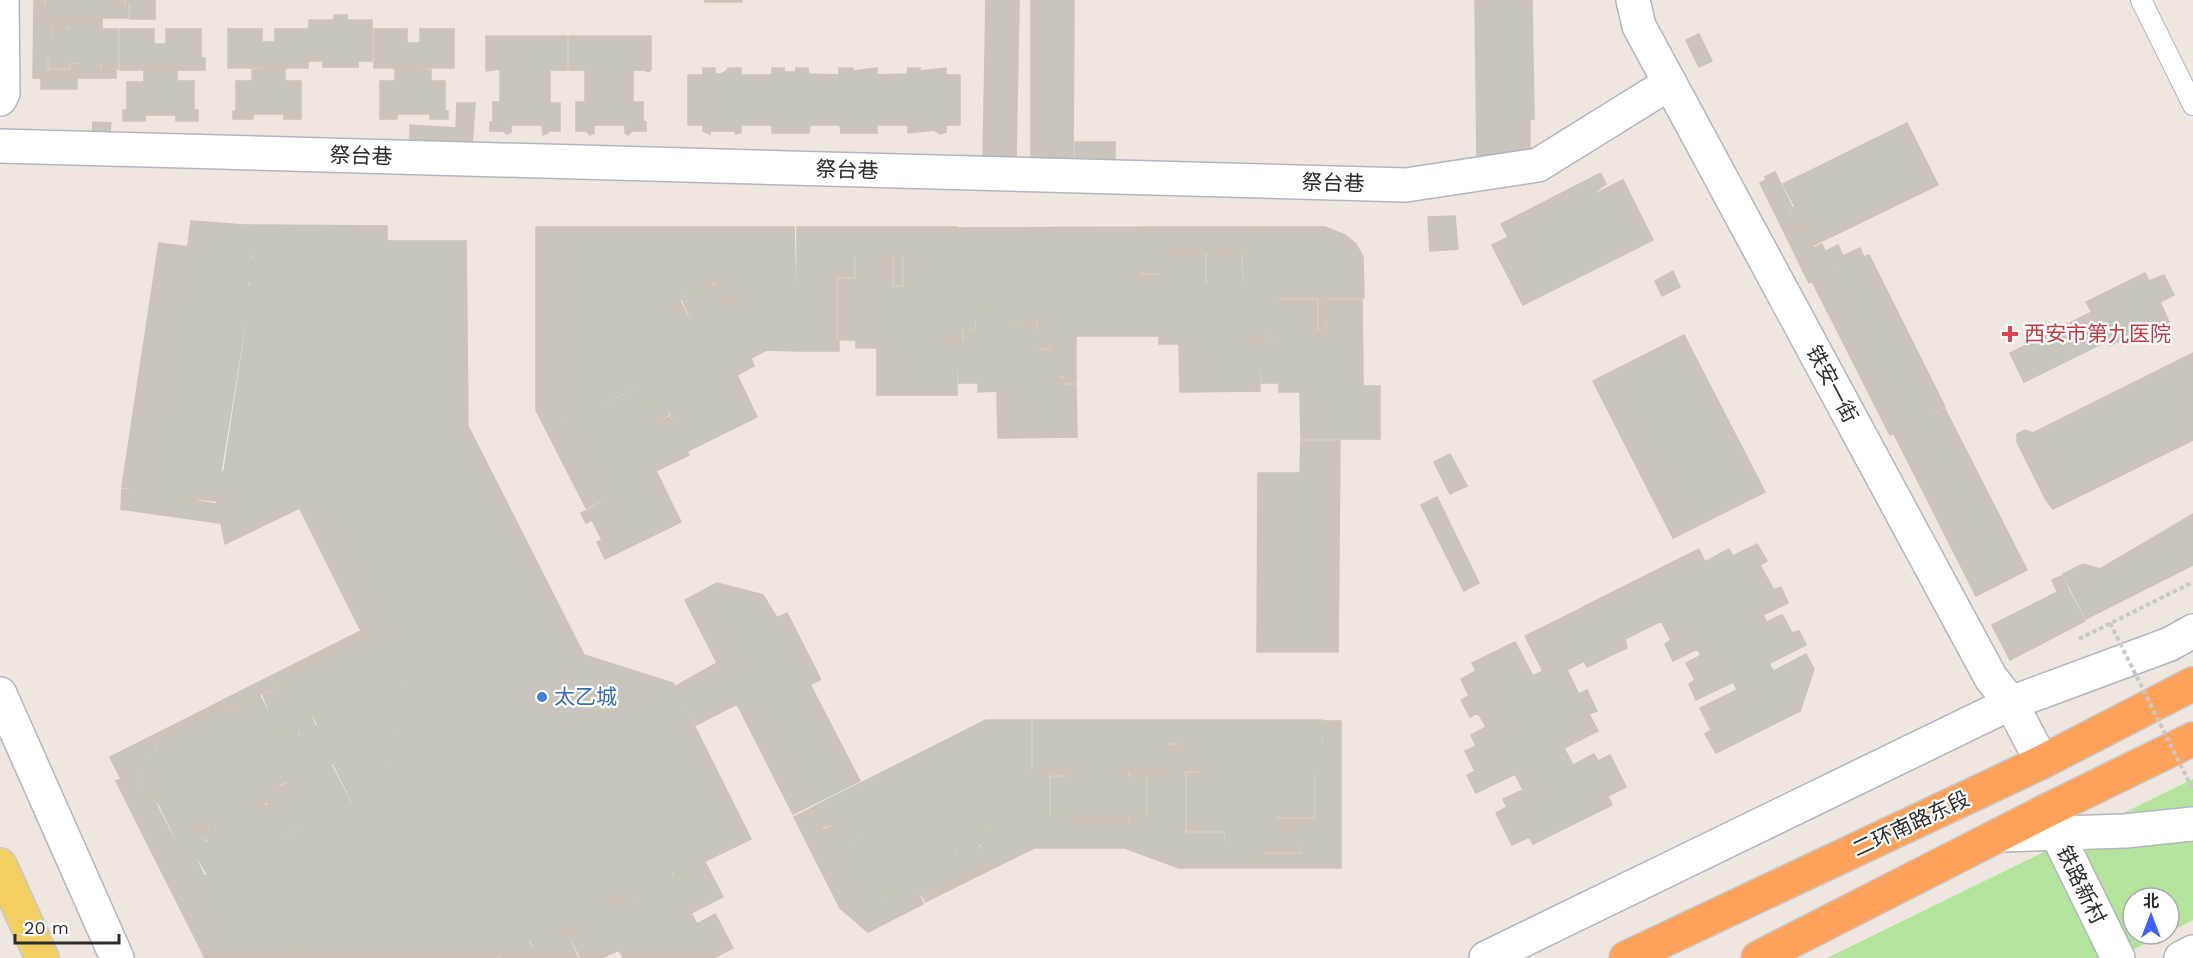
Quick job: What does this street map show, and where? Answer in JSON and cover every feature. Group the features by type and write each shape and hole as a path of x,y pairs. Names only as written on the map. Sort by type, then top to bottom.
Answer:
{"highway":[{"name":"二环南路东段","path":"1626,958 2042,762 2193,684"},
{"path":"1758,958 1999,835 2051,822 2193,739"}],"main road":[{"path":"0,865 40,954"}],"street":[{"path":"0,99 3,93 2,0"},
{"name":"铁安一街","path":"1633,0 1639,26 1991,678 2011,703 2042,762"},
{"name":"祭台巷","path":"0,146 1406,185 1538,165 1670,83"},
{"path":"1486,958 2011,703 2170,644 2193,631"},
{"path":"0,694 117,958"},
{"path":"2051,822 2125,831 2193,824"},
{"name":"铁路新村","path":"2051,822 2118,958"},
{"path":"2181,958 2193,952"}],"lane":[{"path":"2141,0 2193,105"}],"path":[{"path":"2193,582 2110,622 2193,790"}],"green space":[{"path":"2193,779 2193,920 2181,926 2181,886 2121,886 2121,946 2140,946 2116,958 1827,958"}],"building":[{"path":"34,0 44,0 44,4 40,4 40,19 68,19 67,27 51,28 51,57 47,57 47,70 71,70 71,64 100,64 100,69 116,71 116,78 33,78"},
{"path":"46,0 124,0 124,5 128,5 128,18 41,18 41,5 46,5"},
{"path":"126,0 155,0 155,19 130,19 130,4 126,4"},
{"path":"705,0 742,0 742,2 705,2"},
{"path":"986,0 1019,0 1016,160 983,159"},
{"path":"1031,0 1074,0 1073,160 1031,160"},
{"path":"1475,0 1532,0 1534,119 1530,119 1530,159 1477,160"},
{"path":"334,15 347,15 347,20 372,20 372,61 358,61 358,67 323,67 323,61 309,61 309,20 334,20"},
{"path":"69,19 102,19 102,29 118,29 118,69 102,69 102,63 69,62 69,68 49,68 49,58 52,58 53,29 69,29"},
{"path":"120,29 154,29 154,44 166,44 166,29 201,29 201,58 205,58 205,70 120,70"},
{"path":"228,29 262,29 262,42 275,42 275,29 308,29 308,68 228,68"},
{"path":"374,29 407,29 407,43 420,43 420,29 454,29 454,68 374,68"},
{"path":"1699,34 1712,61 1699,67 1686,40"},
{"path":"486,36 567,36 567,70 550,70 550,103 560,103 560,131 548,131 543,135 542,125 511,125 511,132 507,134 503,131 490,131 490,122 493,122 493,102 500,102 500,69 486,71"},
{"path":"569,36 651,36 651,70 648,72 633,70 633,102 643,102 643,121 646,122 646,131 632,131 628,135 625,133 625,125 594,125 594,133 590,135 586,131 576,131 576,102 585,102 585,70 569,70"},
{"path":"703,68 715,68 715,74 721,74 728,68 741,68 741,75 772,75 772,68 784,68 784,72 796,72 796,68 808,68 809,74 839,75 839,68 853,68 853,71 877,68 877,75 907,74 908,68 920,68 920,71 946,68 946,75 960,75 960,125 946,125 946,132 940,134 934,130 908,133 908,125 877,125 877,133 841,133 840,125 810,125 809,133 772,133 772,125 741,125 741,132 736,134 734,131 710,131 710,134 703,131 703,125 688,125 688,75 703,75"},
{"path":"285,69 285,81 301,81 301,119 284,119 284,114 253,114 253,119 233,119 233,111 236,111 236,81 252,81 252,70"},
{"path":"395,69 431,70 431,81 445,81 445,111 448,111 448,119 430,119 430,114 397,114 397,119 380,119 380,81 395,81"},
{"path":"144,71 177,71 177,81 194,81 194,110 198,110 198,121 176,121 176,115 145,115 145,121 123,121 123,110 127,110 127,82 144,82"},
{"path":"41,79 77,79 77,89 41,89"},
{"path":"457,103 475,103 472,145 410,142 410,125 456,128"},
{"path":"93,122 111,123 109,140 92,139"},
{"path":"1907,123 1938,185 1814,245 1804,224 1798,227 1790,209 1795,207 1783,184"},
{"path":"1075,142 1115,142 1115,161 1075,161"},
{"path":"1775,172 1792,207 1788,209 1797,228 1803,225 1814,248 1822,244 1834,271 1809,283 1760,183 1766,180 1765,177"},
{"path":"1599,174 1606,184 1586,198 1508,237 1501,224"},
{"path":"1623,180 1653,240 1523,305 1492,245"},
{"path":"1455,216 1458,249 1430,251 1428,217"},
{"path":"191,221 244,225 387,226 387,241 466,241 468,427 225,544 217,502 221,473 224,471 252,289 250,281 254,255 188,245"},
{"path":"536,227 715,227 714,282 682,297 680,301 693,326 686,330 672,303 640,319 678,395 664,403 669,415 660,420 651,404 646,407 636,387 604,403 617,431 609,435 595,409 563,424 601,501 586,508 536,410"},
{"path":"715,227 794,227 797,351 766,350 738,294 722,301 715,288"},
{"path":"797,227 957,227 957,342 940,342 940,255 902,255 902,285 894,285 894,255 854,255 854,277 836,277 836,341 839,341 839,351 797,351"},
{"path":"1139,227 1140,336 1076,336 1076,383 1065,383 1065,376 1059,376 1059,364 1052,364 1052,348 1038,348 1038,322 1014,322 1014,305 975,305 975,327 962,328 962,340 958,340 958,228"},
{"path":"1140,227 1260,227 1260,338 1243,338 1243,252 1205,252 1205,284 1198,284 1198,252 1158,252 1158,273 1140,273"},
{"path":"1261,227 1325,227 1345,235 1356,244 1363,257 1364,298 1326,298 1325,331 1319,332 1319,298 1278,298 1278,319 1271,319 1271,339 1261,339"},
{"path":"159,243 251,255 252,259 248,285 251,287 216,501 164,496 216,504 220,523 121,509 122,489 164,494 122,487"},
{"path":"1838,245 1843,256 1860,248 1864,257 1869,255 1945,407 1890,435 1813,283 1836,271 1826,251"},
{"path":"1159,253 1197,253 1197,285 1207,285 1207,253 1241,253 1242,339 1260,339 1260,391 1180,392 1179,344 1159,344 1159,336 1141,336 1141,275 1159,275"},
{"path":"856,256 892,256 892,287 904,287 904,256 939,256 939,343 957,343 957,395 877,395 877,348 856,348 856,340 838,340 838,279 856,279"},
{"path":"1673,271 1680,287 1662,296 1655,281"},
{"path":"2145,273 2149,281 2164,275 2174,295 2160,302 2169,322 2123,344 2121,340 2109,346 2107,341 2024,382 2010,353 2092,312 2086,302"},
{"path":"712,284 722,303 738,295 765,351 751,358 754,366 737,375 757,417 688,451 666,404 680,397 641,319 672,304 685,331 695,327 682,299"},
{"path":"1279,300 1317,300 1317,332 1327,332 1327,300 1362,300 1363,386 1380,386 1380,439 1301,439 1300,392 1279,392 1279,383 1262,383 1261,340 1273,340 1272,320 1279,320"},
{"path":"1013,305 1013,324 1036,323 1037,350 1051,350 1051,365 1058,365 1058,378 1063,378 1064,385 1076,385 1077,437 998,438 997,391 978,392 978,383 959,383 958,341 964,341 964,329 977,329 976,306"},
{"path":"1684,335 1765,492 1673,538 1593,381"},
{"path":"2193,353 2193,440 2053,509 2046,500 2017,442 2017,434 2025,430 2033,433"},
{"path":"636,389 646,409 651,406 659,422 670,417 689,455 656,471 681,522 605,559 597,542 602,540 592,520 586,523 581,513 603,502 565,425 595,410 609,437 618,432 604,405"},
{"path":"1945,409 2027,570 1976,596 1894,434"},
{"name":"太乙城","path":"469,428 584,655 673,683 751,839 675,876 671,869 631,889 635,896 622,902 618,896 580,916 582,922 534,947 530,939 494,958 332,958 323,940 305,949 302,943 271,958 205,958 116,781 121,779 110,757 361,631 300,509","holes":["375,628 392,660 396,660 409,686 401,690 409,706 397,711 406,730 399,733 406,748 401,752 402,760 392,766 399,782 352,805 331,765 316,772 297,733 315,725 311,716 247,747 251,756 271,747 288,783 258,798 261,805 268,802 271,809 287,802 300,830 204,876 193,848 205,842 203,833 208,831 206,824 175,841 156,804 179,793 175,788 149,799 139,779 141,775 145,775 144,770 151,756 158,754 152,740 171,731 175,738 189,731 186,723 225,704 229,710 291,679 290,671 329,651 332,658 346,651 343,644"]},
{"path":"1301,441 1340,441 1338,652 1257,652 1258,473 1300,473"},
{"path":"1450,454 1467,486 1450,494 1434,462"},
{"path":"1437,497 1479,583 1464,591 1421,505"},
{"path":"2193,514 2193,565 2086,619 2063,574 2083,564 2100,569"},
{"path":"1757,544 1767,561 1760,565 1774,590 1781,587 1788,603 1763,615 1767,622 1783,616 1792,633 1799,631 1806,645 1770,663 1770,666 1774,671 1806,654 1814,669 1800,711 1716,753 1705,734 1711,730 1700,708 1737,690 1733,682 1696,700 1689,684 1695,680 1686,663 1700,656 1700,653 1697,649 1673,661 1665,644 1671,640 1661,621 1625,639 1627,648 1607,657 1583,607 1699,549 1705,562 1729,549 1733,556"},
{"path":"2062,576 2067,586 2057,591 2052,580"},
{"path":"717,583 763,595 777,618 787,613 820,678 811,686 860,781 793,814 737,704 696,725 676,686 717,663 685,600"},
{"path":"2067,587 2085,621 2010,660 1992,625"},
{"path":"1582,608 1606,658 1587,667 1584,661 1567,670 1579,694 1587,690 1597,711 1589,714 1598,731 1564,748 1573,765 1594,754 1598,761 1610,755 1626,787 1608,796 1612,805 1533,844 1529,837 1512,845 1496,813 1507,807 1503,799 1523,790 1515,774 1476,793 1467,775 1475,771 1465,751 1476,746 1471,735 1486,727 1478,713 1470,717 1461,700 1469,696 1461,679 1476,671 1472,663 1515,642 1533,676 1543,671 1525,636"},
{"path":"375,629 392,661 396,661 407,686 400,690 407,705 396,710 405,730 397,733 405,748 399,751 401,760 390,766 398,781 353,803 333,763 316,770 300,736 300,733 318,725 312,714 246,746 251,758 270,748 287,781 256,798 260,806 269,805 271,810 287,803 298,829 207,874 194,849 208,842 204,834 210,830 207,823 176,839 159,804 180,794 177,787 150,798 141,779 146,776 145,770 149,762 154,756 158,756 159,752 154,740 171,732 175,739 190,732 187,724 224,706 229,712 260,696 277,730 263,695 294,679 291,671 329,653 331,660 347,652 344,644"},
{"path":"986,720 1031,720 1031,770 1068,770 1068,775 1049,775 1049,815 1069,815 1069,823 1130,823 1130,816 1148,816 1148,777 1130,777 1130,771 1167,771 1167,745 1180,745 1180,760 1199,760 1199,771 1185,771 1185,833 1223,833 1224,861 1264,862 1264,854 1302,854 1301,826 1276,826 1276,819 1316,819 1316,774 1306,774 1306,745 1323,745 1323,721 1341,721 1341,868 1179,868 1125,848 1034,848 925,902 925,899 990,865 923,898 913,880 879,897 853,847 865,839 860,829 842,837 836,823 823,827 813,807","holes":["961,759 948,766 961,793 969,788 989,827 954,845 958,853 980,842 989,863 978,844 956,854 953,845 987,826 969,790 960,794 947,769 947,766"]},
{"path":"1033,720 1166,720 1166,770 1128,770 1128,778 1146,778 1146,815 1128,815 1128,822 1070,822 1070,814 1051,814 1051,777 1069,777 1069,769 1033,769"},
{"path":"1167,720 1322,720 1321,744 1305,744 1305,775 1314,775 1314,817 1275,817 1275,827 1300,827 1300,852 1263,852 1263,861 1225,861 1225,831 1187,831 1187,773 1200,773 1200,759 1181,759 1181,743 1167,743"},
{"path":"812,808 823,830 835,825 842,838 859,830 863,839 851,846 879,899 913,881 923,904 868,932 840,908 794,817"},
{"path":"705,862 723,897 691,913 697,924 715,914 733,948 714,958 623,958 619,950 602,958 581,958 567,931 584,922 581,916 618,898 621,904 637,897 633,889 670,871 674,878"},
{"path":"566,932 578,958 498,958 528,941 533,949"},
{"path":"322,941 331,958 274,958 302,944 305,950"}],"place":[{"name":"西安市第九医院","path":"2010,334"},
{"name":"太乙城","path":"542,697"}]}
